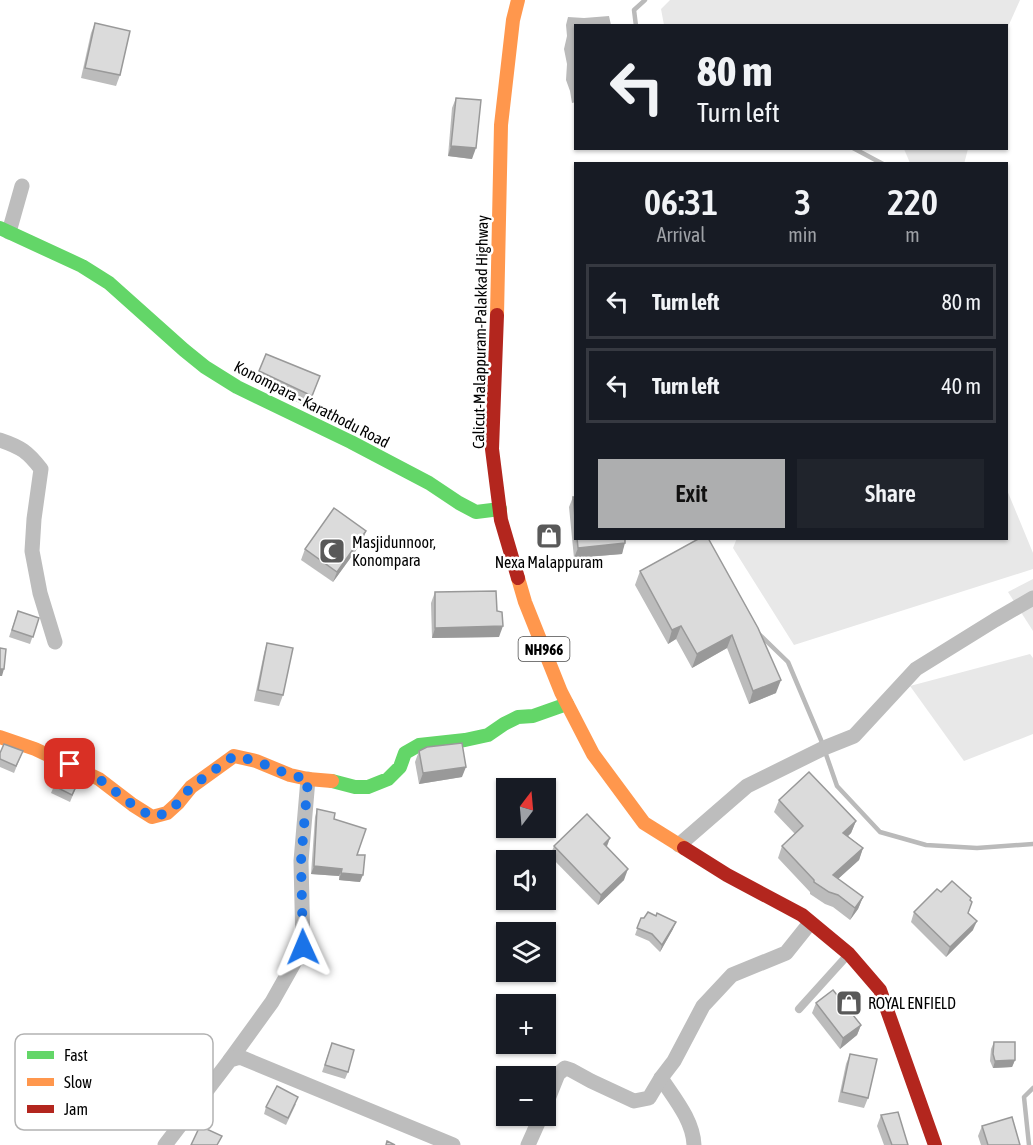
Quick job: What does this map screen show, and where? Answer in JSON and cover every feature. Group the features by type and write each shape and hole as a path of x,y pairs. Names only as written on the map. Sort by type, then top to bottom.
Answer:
{"main road":[{"name":"Calicut-Malappuram-Palakkad Highway","path":"518,0 513,20 501,125 492,449 504,528 525,602 561,692 593,754 644,823 727,875 802,915 849,954 879,990 935,1145"},
{"name":"Konompara - Karathodu Road","path":"4,230 82,266 109,283 184,350 205,367 237,387 361,447 429,483 476,512"},
{"path":"476,512 500,508"},
{"path":"0,737 36,749 99,779 152,817 167,813 191,787 234,756 256,761 290,775 331,781 355,788 368,787 388,779 400,767 405,753 418,745 489,735 518,717 533,716 567,704"}],"street":[{"path":"4,230 22,186"},
{"path":"0,440 17,445 30,454 41,470 32,551 40,593 55,642"},
{"path":"476,512 486,524 504,528"},
{"path":"679,846 747,786 854,736 916,669 1033,598"},
{"path":"213,1082 272,1002 303,947 301,861 308,779"},
{"path":"556,1079 565,1068 634,1101 649,1098 660,1078 674,1061 703,1006 732,975 786,953 810,923"},
{"path":"230,1060 240,1058 453,1145"},
{"path":"660,1078 687,1119 694,1145"},
{"path":"528,1145 537,1126"},
{"path":"165,1145 176,1130"}],"lane":[{"path":"799,1009 849,954"}],"shaded area":[{"path":"670,0 1020,0 1008,27 1008,24 664,24 661,9"},
{"path":"609,16 611,24 574,24 574,102 572,103 566,80 567,64 564,49 567,36 566,25 568,17"},
{"path":"904,150 968,150 965,162 910,162"},
{"path":"1008,492 1033,553 1033,569 794,645 733,548 736,540 1008,540"},
{"path":"1033,579 1033,631 1008,592"},
{"path":"1030,654 1033,658 1033,734 964,761 910,686"}],"building":[{"path":"95,23 130,31 120,75 85,68"},
{"path":"456,98 481,100 476,148 451,146"},
{"path":"266,354 320,376 312,396 259,371"},
{"name":"Masjidunnoor, Konompara","path":"334,508 366,531 337,572 305,549"},
{"path":"577,540 625,540 625,543 578,548"},
{"path":"696,540 709,540 758,628 781,680 753,691 732,635 697,654 681,626 672,630 640,571"},
{"path":"496,591 497,611 502,612 503,626 435,628 435,592"},
{"path":"18,611 39,618 33,637 12,630"},
{"path":"267,643 293,648 283,695 258,690"},
{"path":"0,648 6,649 4,669 0,669"},
{"path":"462,743 466,767 423,773 419,751 427,747"},
{"path":"4,744 23,751 16,766 0,759"},
{"path":"62,768 81,776 72,795 54,786"},
{"path":"809,772 856,821 843,833 863,848 833,875 863,897 855,908 838,895 814,882 782,846 803,826 779,800"},
{"path":"317,809 335,813 334,819 366,829 357,855 365,855 363,875 341,873 342,869 314,866"},
{"path":"587,814 610,838 604,844 628,869 601,895 554,846"},
{"path":"952,881 971,898 968,913 977,921 950,947 914,912 937,889 941,892"},
{"path":"648,912 656,916 657,913 676,922 662,945 652,934 637,928 641,918 644,918"},
{"path":"833,990 861,1025 843,1038 816,1003"},
{"path":"994,1042 1015,1042 1015,1060 995,1061"},
{"path":"332,1043 354,1050 348,1072 325,1065"},
{"path":"850,1054 877,1059 868,1098 842,1092"},
{"path":"277,1086 298,1097 288,1118 266,1107"},
{"path":"898,1112 908,1145 892,1145 881,1115"},
{"path":"1012,1117 1020,1145 988,1145 982,1126"},
{"path":"198,1130 209,1130 222,1136 217,1145 191,1145"}],"waterway":[{"path":"636,24 634,10 645,0"},
{"path":"857,150 879,162"},
{"path":"758,633 788,662 821,740 837,786 880,832 926,845 977,848 1033,844"},
{"path":"1029,1145 1024,1097 1033,1088"}],"traffic: fast":[{"path":"0,228 82,266 109,283 184,350 205,367 237,387 351,442 429,483 476,512 500,509"},
{"path":"332,781 355,787 368,787 388,779 400,767 405,753 419,745 488,735 518,717 533,716 567,704"}],"traffic: slow":[{"path":"497,315 501,125 513,20 518,0"},
{"path":"518,578 525,602 561,692 593,754 644,823 684,848"},
{"path":"0,737 35,749 99,779 152,817 167,813 191,787 234,756 256,761 290,775 332,781"}],"traffic: jam":[{"path":"497,315 492,449 501,520 518,578"},
{"path":"684,848 727,875 802,915 849,954 880,990 935,1145"}],"place":[{"name":"Nexa Malappuram","path":"549,536"},
{"name":"Masjidunnoor, Konompara","path":"332,551"},
{"name":"ROYAL ENFIELD","path":"849,1003"}],"route":[{"path":"70,764 99,779 152,817 167,813 191,787 234,756 308,779 301,861 303,947"}]}
